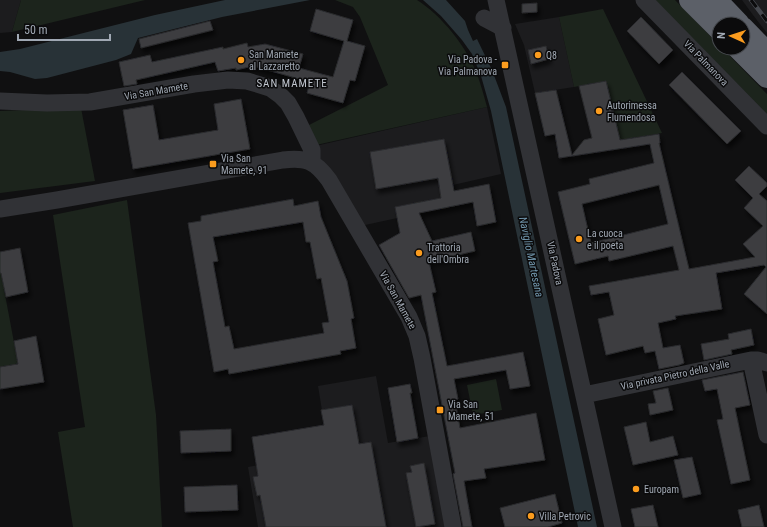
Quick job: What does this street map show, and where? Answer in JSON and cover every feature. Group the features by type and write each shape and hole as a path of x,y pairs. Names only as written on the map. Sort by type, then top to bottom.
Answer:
{"highway":[{"path":"690,0 711,21"},
{"path":"716,0 731,16"},
{"path":"751,36 767,53"},
{"path":"746,56 767,77"}],"street":[{"name":"Via Padova","path":"496,0 613,527"},
{"name":"Via Palmanova","path":"644,0 767,126"},
{"path":"484,18 503,28"},
{"name":"Via San Mamete","path":"0,101 40,103 86,102 105,100 189,84 228,80 247,81 270,88 281,96 288,103 296,116 312,150 312,162 322,171 331,184 409,317 415,331 422,358 452,527"},
{"path":"0,209 283,160 302,159 312,162"},
{"path":"759,362 767,436"},
{"name":"Via privata Pietro della Valle","path":"584,395 759,362"}],"shaded area":[{"path":"0,0 21,0 12,32 0,33"},
{"path":"21,0 145,0 12,32"},
{"path":"335,0 417,0 426,6 452,32 467,53 477,74 487,107 316,145 307,126 388,85 360,17 353,7"},
{"path":"655,0 675,0 711,37 711,56 730,56 767,94 767,114"},
{"path":"742,0 767,0 767,33 753,15"},
{"path":"603,9 662,133 620,140 606,81 574,87 559,17"},
{"path":"559,17 574,87 535,93 524,45 515,24"},
{"path":"487,107 501,174 453,185 457,205 356,227 311,147"},
{"path":"81,108 95,181 0,193 0,111"},
{"path":"127,200 156,415 162,527 73,527 58,432 85,427 53,215"},
{"path":"0,273 18,364 0,367"},
{"path":"376,376 388,443 436,435 453,527 258,527 248,467 329,453 318,386"},
{"path":"496,379 502,410 473,415 467,385"}],"water":[{"path":"225,0 310,0 222,17 138,38 131,54 116,60 47,78 35,79 10,72 0,71 0,52 20,49 155,15"},
{"name":"Naviglio Martesana","path":"423,0 446,0 465,21 473,41 477,39 492,70 506,107 597,527 578,527 491,111 481,76 472,54 462,40 441,16"}],"building":[{"path":"537,3 537,12 522,13 522,4"},
{"path":"316,9 353,20 347,41 365,46 355,81 350,80 343,103 307,93 310,82 253,66 236,70 236,68 218,71 215,62 136,80 137,84 124,86 119,62 150,55 152,62 247,43 248,47 265,44 303,54 299,68 333,77 344,41 310,31"},
{"path":"641,17 673,50 659,64 627,31"},
{"path":"210,21 213,30 141,48 139,39"},
{"name":"Q8","path":"546,46 549,59 531,64 528,50"},
{"path":"682,72 741,131 727,144 669,85"},
{"path":"606,81 620,140 659,134 659,143 689,269 755,257 743,244 763,226 744,208 753,198 735,180 749,166 767,183 767,186 759,194 767,201 767,314 744,294 766,267 764,265 716,273 722,309 675,316 676,319 658,323 663,348 680,345 684,363 679,365 659,369 655,351 645,353 643,346 606,355 598,319 614,315 609,292 591,295 589,286 679,270 673,246 609,261 608,256 575,264 558,192 590,184 589,179 654,163 650,144 559,158 555,134 545,136 535,93 556,90 572,155 584,140 592,138 579,86","holes":["659,185 668,224 591,243 582,204"]},
{"path":"241,99 250,149 133,169 123,110 153,105 159,140 218,130 214,104"},
{"path":"444,139 454,191 489,184 496,222 477,226 473,202 419,213 432,241 471,232 475,251 429,262 436,292 432,293 447,366 523,352 530,386 510,389 506,370 454,379 458,399 455,400 460,428 536,413 545,460 484,469 486,478 464,481 472,527 463,527 453,474 455,473 421,295 409,298 379,245 400,233 395,207 441,198 438,178 376,189 370,152"},
{"path":"293,199 294,206 318,201 321,217 347,281 354,318 351,319 356,348 340,351 341,354 229,374 228,369 214,372 188,223 201,221 201,216","holes":["303,222 306,242 310,242 317,279 321,278 329,322 322,323 324,333 234,349 229,326 225,327 213,262 218,261 213,237"]},
{"path":"20,248 28,292 6,297 0,273 0,252"},
{"path":"751,329 754,345 731,350 732,354 704,360 701,344 729,339 728,334"},
{"path":"36,336 44,382 0,389 0,367 18,364 14,341"},
{"path":"743,372 750,405 735,408 750,480 731,484 717,420 723,419 717,389 705,391 702,380"},
{"path":"410,384 412,393 410,393 418,438 397,442 388,388"},
{"path":"668,388 673,410 650,415 648,404 656,403 653,391"},
{"path":"352,405 359,444 371,442 386,527 266,527 260,495 257,496 253,477 258,476 252,437 324,425 321,410"},
{"path":"646,422 650,442 673,436 678,455 633,465 624,427"},
{"path":"231,429 231,451 181,453 180,431"},
{"path":"692,457 701,494 683,498 674,460"},
{"path":"424,463 435,524 416,527 406,473 412,472 410,466"},
{"path":"237,485 238,510 185,512 184,487"},
{"name":"Villa Petrovic","path":"555,494 562,523 548,527 505,527 500,508"},
{"path":"653,505 658,527 635,527 631,509"},
{"path":"759,505 764,527 742,527 738,510"}],"railway":[{"path":"751,0 767,21"}],"place":[{"name":"Q8","path":"538,55"},
{"name":"San Mamete al Lazzaretto","path":"241,60"},
{"name":"Via Padova - Via Palmanova","path":"505,65"},
{"name":"Autorimessa Flumendosa","path":"599,111"},
{"name":"Via San Mamete, 91","path":"213,164"},
{"name":"La cuoca e il poeta","path":"579,239"},
{"name":"Trattoria dell'Ombra","path":"419,253"},
{"name":"Via San Mamete, 51","path":"440,410"},
{"name":"Europam","path":"636,489"},
{"name":"Villa Petrovic","path":"531,516"}],"district":[{"name":"SAN MAMETE","path":"292,83"}]}
